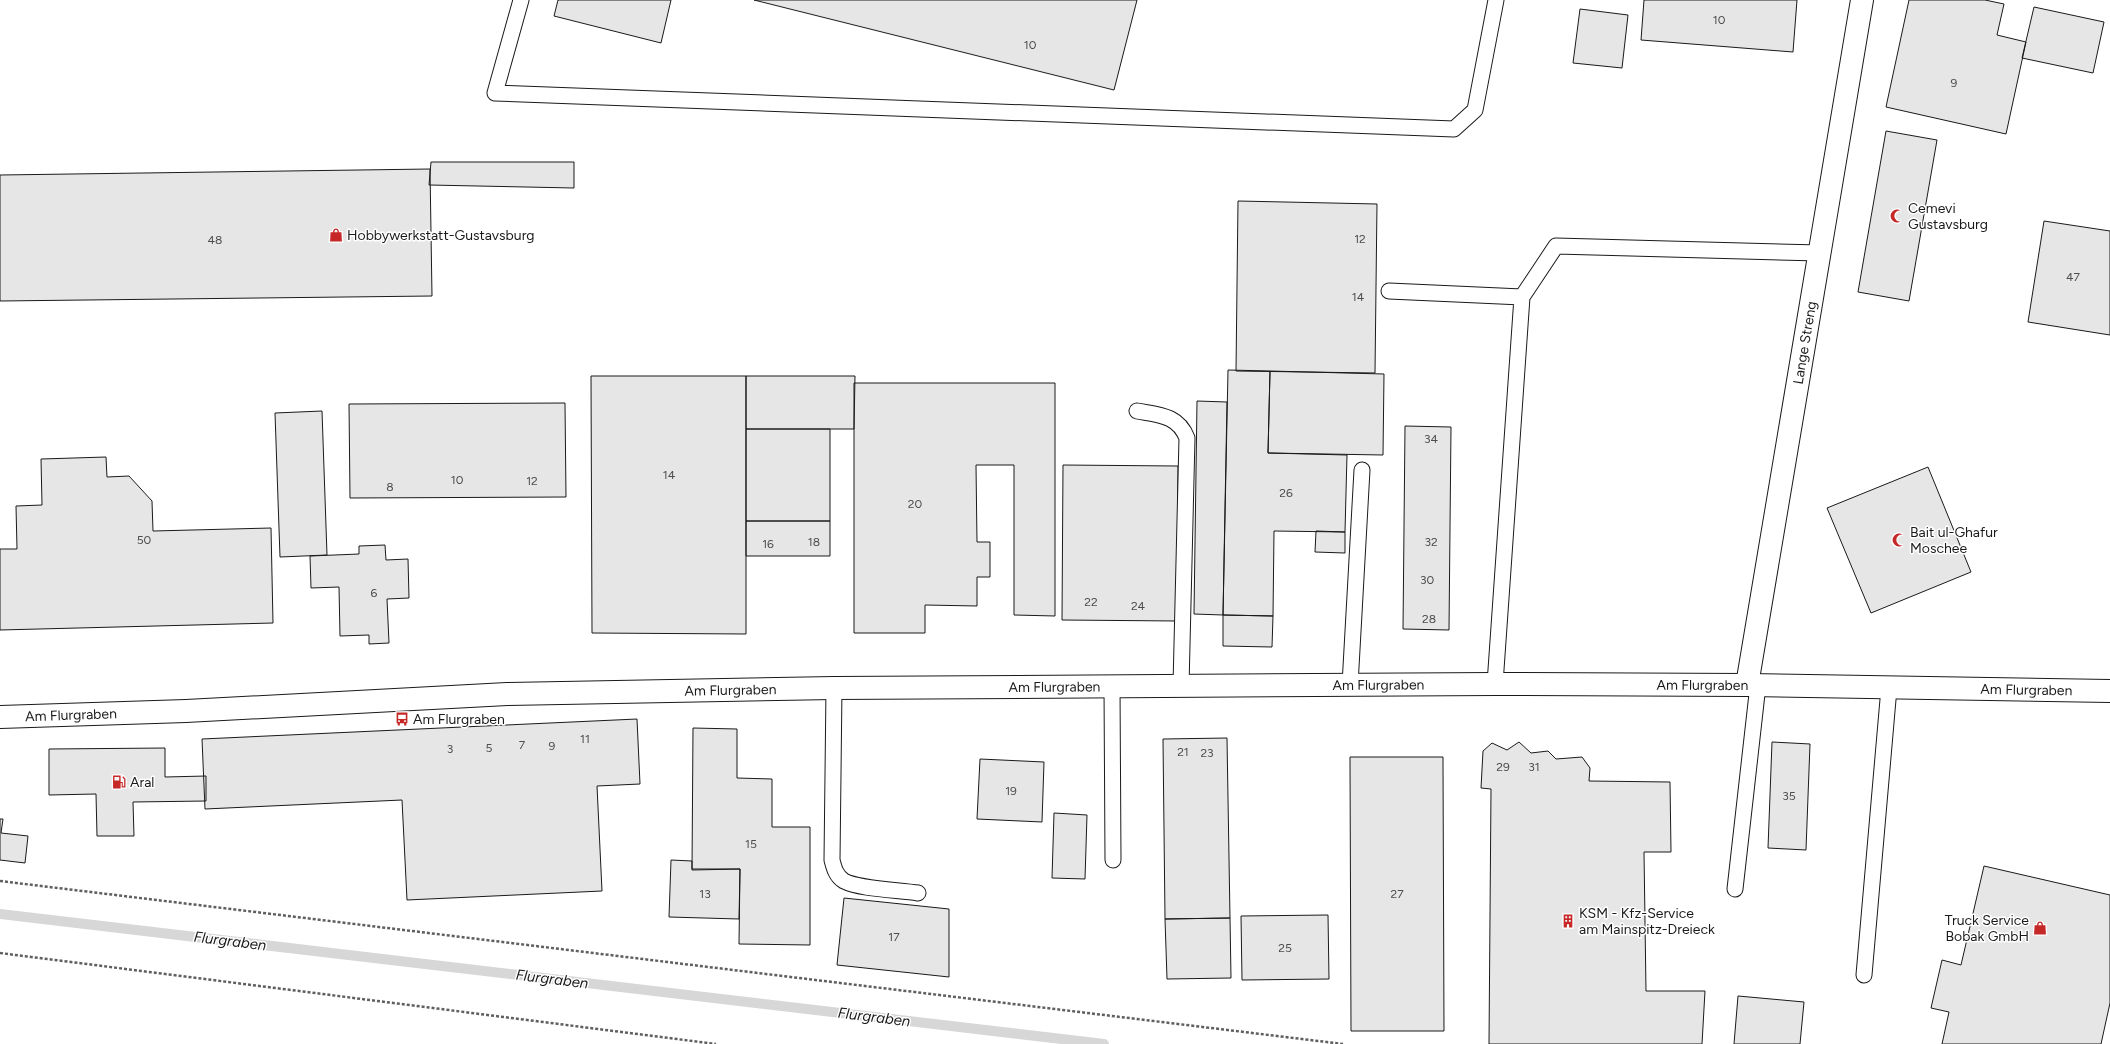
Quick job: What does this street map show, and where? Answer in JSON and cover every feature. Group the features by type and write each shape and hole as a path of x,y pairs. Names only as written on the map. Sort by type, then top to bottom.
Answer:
{"street":[{"name":"Lange Streng","path":"1752,685 1820,253 1862,0"},
{"name":"Am Flurgraben","path":"0,717 186,711 507,694 834,688 1494,684 1752,685 2110,692"}],"lane":[{"path":"521,0 495,93 1454,129 1475,110 1496,0"},
{"path":"1494,684 1522,297 1556,246 1820,253"},
{"path":"1389,291 1522,297"},
{"path":"1137,411 1159,415 1177,421 1184,429 1187,438 1181,686"},
{"path":"1350,685 1362,470"},
{"path":"1735,889 1752,685"},
{"path":"1112,686 1113,860"},
{"path":"834,688 832,860 834,870 844,880 863,886 918,893"},
{"path":"1864,975 1889,688"}],"path":[{"path":"0,882 1343,1044"},
{"path":"0,954 716,1044"}],"building":[{"path":"558,0 671,0 661,43 554,16"},
{"path":"754,0 1137,0 1114,90"},
{"path":"1644,0 1797,0 1793,52 1641,40"},
{"path":"1909,0 1985,0 2004,4 1997,35 2026,42 2006,134 1886,107"},
{"path":"2034,7 2104,22 2093,73 2022,58"},
{"path":"1580,9 1628,15 1622,68 1573,63"},
{"name":"Cemevi Gustavsburg","path":"1886,131 1937,140 1909,301 1858,292"},
{"path":"431,162 574,162 574,188 429,185"},
{"path":"430,169 432,296 0,301 0,175"},
{"path":"1238,201 1377,204 1375,373 1236,371"},
{"path":"2044,221 2110,231 2110,335 2028,322"},
{"path":"1228,370 1270,371 1268,453 1347,455 1345,532 1274,531 1273,616 1223,615"},
{"path":"1270,371 1384,374 1383,455 1268,453"},
{"path":"591,376 746,376 746,634 592,633"},
{"path":"746,376 855,376 854,429 746,429"},
{"path":"854,383 1055,383 1055,616 1014,615 1014,465 976,465 977,542 990,542 990,577 977,577 977,606 925,605 925,633 854,633"},
{"path":"1197,401 1227,402 1223,615 1194,614"},
{"path":"565,403 566,497 350,498 349,404"},
{"path":"322,411 327,555 280,557 275,413"},
{"path":"1405,426 1451,427 1449,630 1403,629"},
{"path":"746,429 830,429 830,521 746,521"},
{"path":"106,457 107,477 129,476 152,501 153,531 271,528 273,623 0,630 0,549 17,549 16,506 42,505 41,459"},
{"path":"1063,465 1178,466 1177,621 1062,620"},
{"name":"Bait ul-Ghafur Moschee","path":"1928,467 1971,572 1871,613 1827,508"},
{"path":"746,521 830,521 830,556 746,556"},
{"path":"1316,531 1345,532 1345,553 1315,552"},
{"path":"385,545 386,560 408,559 409,598 387,599 389,643 369,644 369,635 340,636 339,587 311,588 310,556 359,554 359,546"},
{"path":"1223,615 1273,616 1272,647 1223,646"},
{"path":"637,719 640,784 597,786 602,891 407,900 402,800 205,809 202,739"},
{"path":"693,728 737,729 737,778 772,779 772,827 810,827 810,945 739,944 740,869 692,869"},
{"path":"1227,738 1230,918 1165,919 1163,739"},
{"name":"KSM - Kfz-Service am Mainspitz-Dreieck","path":"1519,742 1531,753 1548,751 1556,759 1582,757 1590,768 1589,781 1670,782 1671,852 1644,852 1646,991 1705,991 1702,1044 1489,1044 1491,789 1481,788 1483,751 1492,743 1507,750"},
{"path":"1772,742 1810,744 1806,850 1768,848"},
{"path":"165,748 165,777 206,776 206,801 133,802 134,836 97,836 96,794 49,795 49,749"},
{"path":"1350,757 1443,757 1444,1031 1351,1031"},
{"path":"980,759 1044,762 1042,822 977,819"},
{"path":"1054,813 1087,815 1085,879 1052,878"},
{"path":"0,819 3,819 1,833 28,836 25,863 0,860"},
{"path":"671,860 692,861 692,870 740,869 739,919 669,917"},
{"name":"Truck Service Bobak GmbH","path":"1984,866 2110,895 2110,1003 2101,1044 1942,1044 1949,1012 1931,1008 1942,960 1961,965"},
{"path":"844,898 949,909 949,977 837,965"},
{"path":"1328,915 1329,979 1242,980 1241,916"},
{"path":"1230,918 1231,978 1167,979 1165,919"},
{"path":"1738,996 1804,1002 1800,1044 1734,1044"}],"waterway":[{"name":"Flurgraben","path":"0,914 1104,1044"}],"place":[{"name":"Cemevi Gustavsburg","path":"1897,216"},
{"name":"Hobbywerkstatt-Gustavsburg","path":"336,235"},
{"name":"Bait ul-Ghafur Moschee","path":"1899,540"},
{"name":"Am Flurgraben","path":"402,719"},
{"name":"Aral","path":"119,782"},
{"name":"KSM - Kfz-Service am Mainspitz-Dreieck","path":"1568,921"},
{"name":"Truck Service Bobak GmbH","path":"2040,928"}]}
